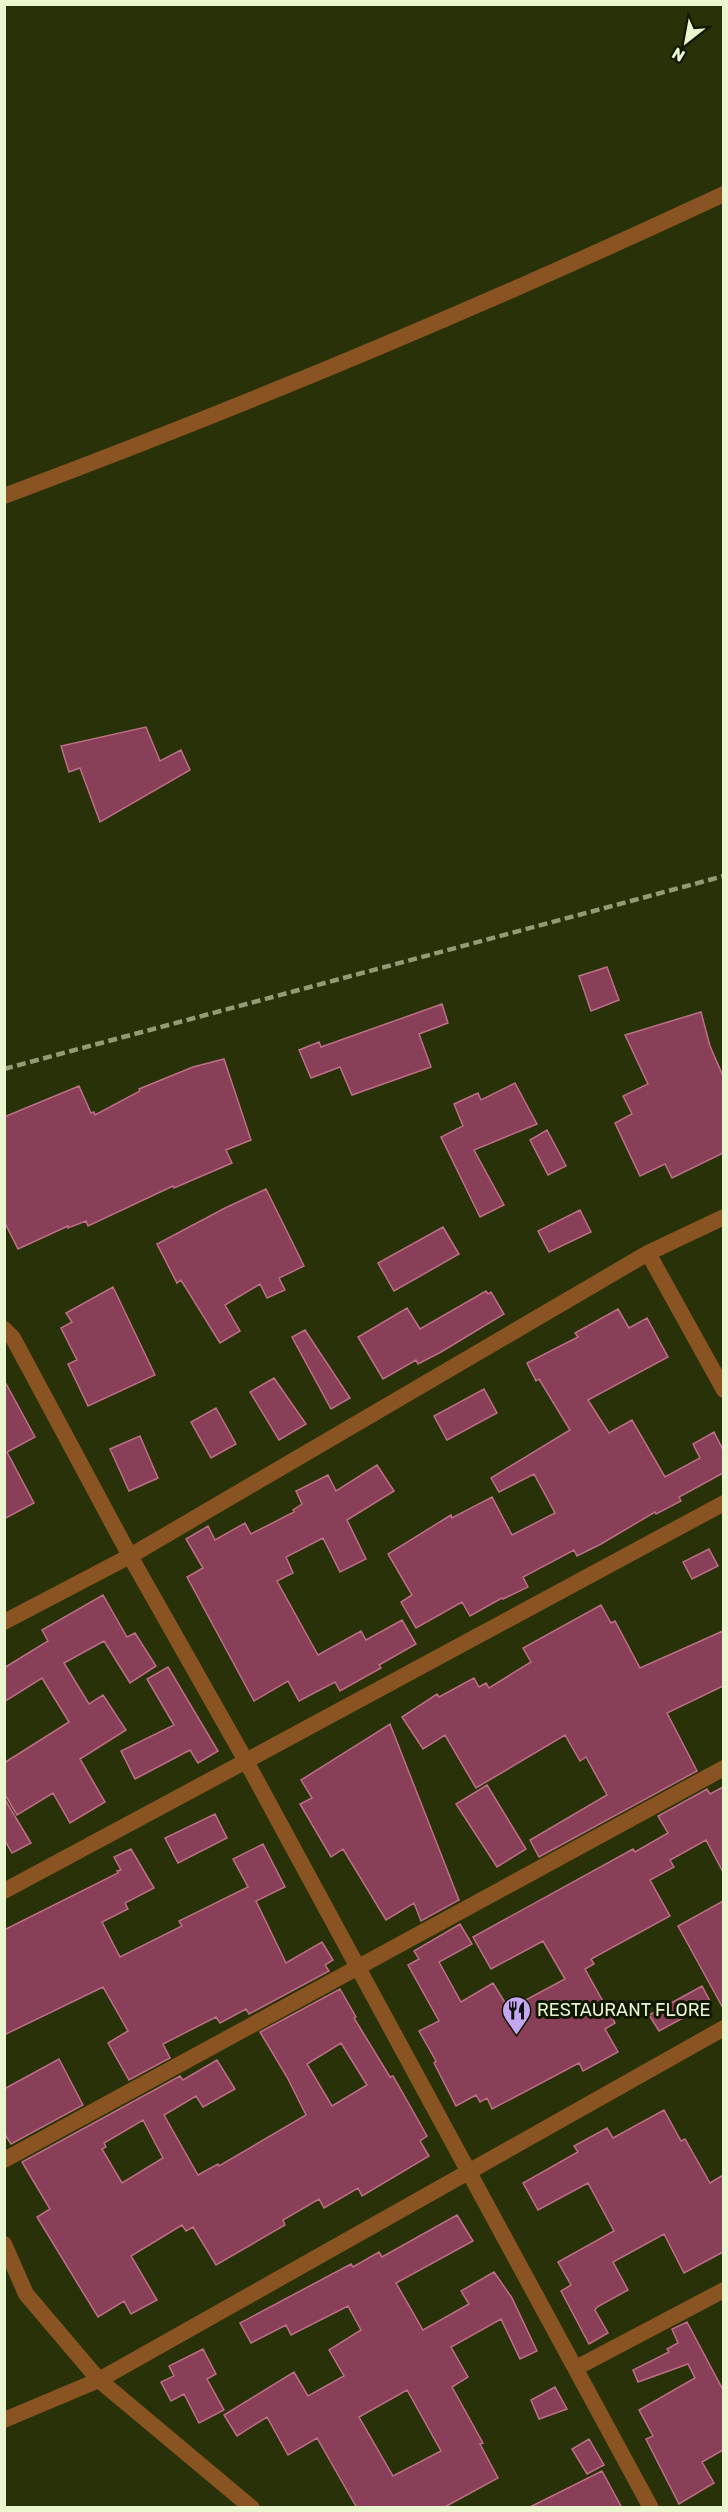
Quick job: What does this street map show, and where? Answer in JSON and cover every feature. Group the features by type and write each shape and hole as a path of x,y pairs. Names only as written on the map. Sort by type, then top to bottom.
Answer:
{"street":[{"path":"4,496 155,440 564,268 723,194"},
{"path":"4,1622 130,1556 648,1253 723,1217"},
{"path":"648,1253 723,1390"},
{"path":"4,1329 13,1338 130,1556 246,1761 470,2170 651,2508"},
{"path":"4,1891 723,1503"},
{"path":"4,2160 723,1768"},
{"path":"4,2420 99,2380 723,2028"},
{"path":"4,2244 26,2294 99,2380 252,2508"},
{"path":"576,2368 723,2290"}],"building":[{"path":"146,727 160,761 181,750 190,770 100,822 80,768 69,772 61,746"},
{"path":"607,967 619,1000 591,1011 579,976"},
{"path":"442,1004 448,1023 419,1034 431,1067 352,1095 340,1067 311,1078 299,1050 319,1042 321,1047"},
{"path":"701,1012 710,1046 723,1076 723,1153 672,1178 665,1164 640,1176 615,1123 632,1114 623,1096 648,1084 625,1035"},
{"path":"224,1059 251,1140 226,1150 232,1163 174,1188 173,1186 88,1226 86,1221 68,1228 68,1226 18,1249 4,1221 4,1117 79,1086 91,1113 94,1112 95,1115 140,1091 139,1089 193,1067"},
{"path":"515,1083 537,1124 474,1150 504,1205 480,1217 441,1137 463,1126 454,1104 478,1093 481,1100"},
{"path":"547,1130 566,1166 548,1175 530,1140"},
{"path":"266,1189 304,1266 279,1278 285,1290 267,1298 260,1284 225,1305 240,1331 220,1343 181,1280 177,1283 157,1244"},
{"path":"580,1210 591,1232 549,1252 538,1231"},
{"path":"443,1227 459,1254 394,1291 378,1263"},
{"path":"113,1287 155,1375 88,1406 68,1364 77,1360 61,1328 72,1322 66,1313"},
{"path":"486,1291 488,1294 491,1292 504,1314 441,1352 418,1364 416,1360 383,1379 358,1337 407,1308 420,1329"},
{"path":"618,1309 629,1328 647,1318 668,1357 588,1400 609,1433 632,1420 665,1477 700,1458 693,1444 714,1432 723,1450 723,1473 679,1497 681,1501 656,1514 655,1512 601,1544 577,1556 574,1550 523,1577 528,1587 470,1616 462,1602 416,1628 401,1602 412,1595 388,1554 451,1515 452,1518 492,1497 512,1535 555,1513 534,1474 499,1492 491,1478 570,1430 539,1379 536,1381 527,1363 578,1337 575,1333"},
{"path":"305,1330 350,1398 331,1409 292,1337"},
{"path":"274,1378 306,1424 279,1440 250,1392"},
{"path":"4,1380 35,1437 7,1452 34,1503 4,1519"},
{"path":"484,1389 497,1413 447,1440 434,1416"},
{"path":"216,1408 236,1444 211,1458 191,1422"},
{"path":"140,1436 158,1478 129,1491 110,1449"},
{"path":"377,1465 394,1491 347,1520 366,1559 340,1572 323,1538 286,1557 293,1573 277,1581 318,1655 361,1631 366,1640 402,1620 416,1644 379,1665 381,1668 340,1691 335,1682 299,1701 288,1681 254,1701 187,1577 203,1568 186,1539 208,1526 215,1540 245,1523 251,1534 294,1512 293,1510 302,1504 296,1491 328,1475 336,1491"},
{"path":"709,1549 718,1566 692,1579 683,1562"},
{"path":"103,1595 127,1637 135,1633 156,1666 130,1683 104,1641 64,1663 89,1704 103,1695 126,1730 80,1759 105,1802 70,1823 53,1793 17,1815 4,1793 4,1763 69,1722 42,1678 4,1702 4,1668 48,1641 42,1630"},
{"path":"601,1605 611,1623 615,1621 640,1668 723,1631 723,1686 667,1713 697,1771 539,1857 530,1840 607,1795 586,1757 580,1761 565,1735 476,1788 445,1735 423,1749 402,1717 437,1694 439,1697 474,1678 479,1687 486,1683 489,1688 531,1662 523,1648"},
{"path":"168,1667 218,1751 198,1763 190,1750 135,1779 121,1751 174,1725 147,1679"},
{"path":"390,1724 459,1900 421,1921 414,1903 386,1920 343,1849 331,1857 300,1804 312,1798 301,1780"},
{"path":"487,1785 526,1849 497,1867 456,1804"},
{"path":"723,1787 723,1872 706,1840 670,1860 674,1867 650,1880 670,1916 591,1959 594,1964 585,1969 615,2023 605,2029 618,2052 583,2071 579,2063 492,2109 487,2098 480,2102 476,2095 456,2106 434,2063 436,2061 419,2031 439,2021 408,1965 419,1959 414,1951 460,1924 472,1944 439,1962 461,2002 493,1983 509,2009 565,1979 543,1941 491,1969 473,1937 633,1849 635,1852 668,1833 658,1816 707,1789 710,1794"},
{"path":"4,1798 31,1843 12,1853 4,1839"},
{"path":"215,1814 227,1838 178,1863 165,1838"},
{"path":"263,1844 285,1887 256,1901 286,1963 322,1942 333,1960 325,1965 329,1971 249,2014 246,2009 220,2023 216,2017 163,2044 170,2058 129,2080 108,2043 128,2031 103,1987 4,2035 4,1930 118,1873 117,1871 121,1870 114,1857 131,1849 154,1888 125,1903 128,1909 102,1922 120,1957 182,1926 179,1921 248,1887 233,1859"},
{"path":"723,1901 723,2008 678,1926"},
{"path":"702,1986 711,2003 659,2031 649,2015"},
{"path":"340,1989 356,2017 354,2018 390,2077 393,2076 427,2136 420,2141 429,2156 362,2196 358,2188 324,2208 319,2199 283,2220 285,2225 216,2265 193,2227 186,2231 182,2225 131,2256 157,2300 131,2314 124,2301 98,2317 37,2217 50,2209 22,2162 180,2076 183,2080 217,2060 235,2089 203,2107 196,2096 164,2115 198,2175 218,2164 219,2166 306,2115 287,2077 260,2032","holes":["341,2043 367,2085 332,2106 307,2064","143,2120 163,2158 122,2183 102,2149 106,2147 104,2143"]},
{"path":"59,2059 83,2105 11,2144 4,2133 4,2089"},
{"path":"664,2110 681,2141 685,2139 710,2183 723,2175 723,2252 684,2273 664,2234 613,2262 628,2290 597,2307 595,2310 608,2333 589,2344 561,2291 571,2285 558,2262 614,2231 588,2183 538,2210 523,2183 578,2152 574,2146 607,2128 613,2138"},
{"path":"457,2215 473,2241 396,2283 423,2330 469,2304 461,2291 494,2272 512,2298 537,2351 520,2359 501,2319 451,2347 468,2377 452,2387 483,2443 480,2444 498,2478 443,2508 357,2508 317,2438 288,2455 267,2417 237,2436 224,2415 294,2372 308,2396 344,2376 329,2350 361,2330 348,2306 291,2335 286,2325 251,2343 240,2323 351,2264 353,2267 379,2252 382,2257","holes":["407,2390 441,2451 393,2476 359,2417"]},
{"path":"687,2322 723,2390 723,2450 702,2462 714,2483 679,2504 646,2439 653,2436 639,2410 695,2378 688,2364 638,2382 633,2370 669,2352 667,2349 678,2343 672,2329"},
{"path":"203,2349 216,2374 207,2379 224,2410 199,2423 184,2394 171,2401 161,2382 174,2376 169,2366"},
{"path":"555,2387 567,2409 539,2419 531,2400"},
{"path":"589,2439 604,2465 587,2474 572,2449"},
{"path":"602,2471 622,2508 528,2508"}],"railway":[{"path":"4,1069 724,876"}],"place":[{"name":"RESTAURANT FLORE","path":"516,2036"}]}
